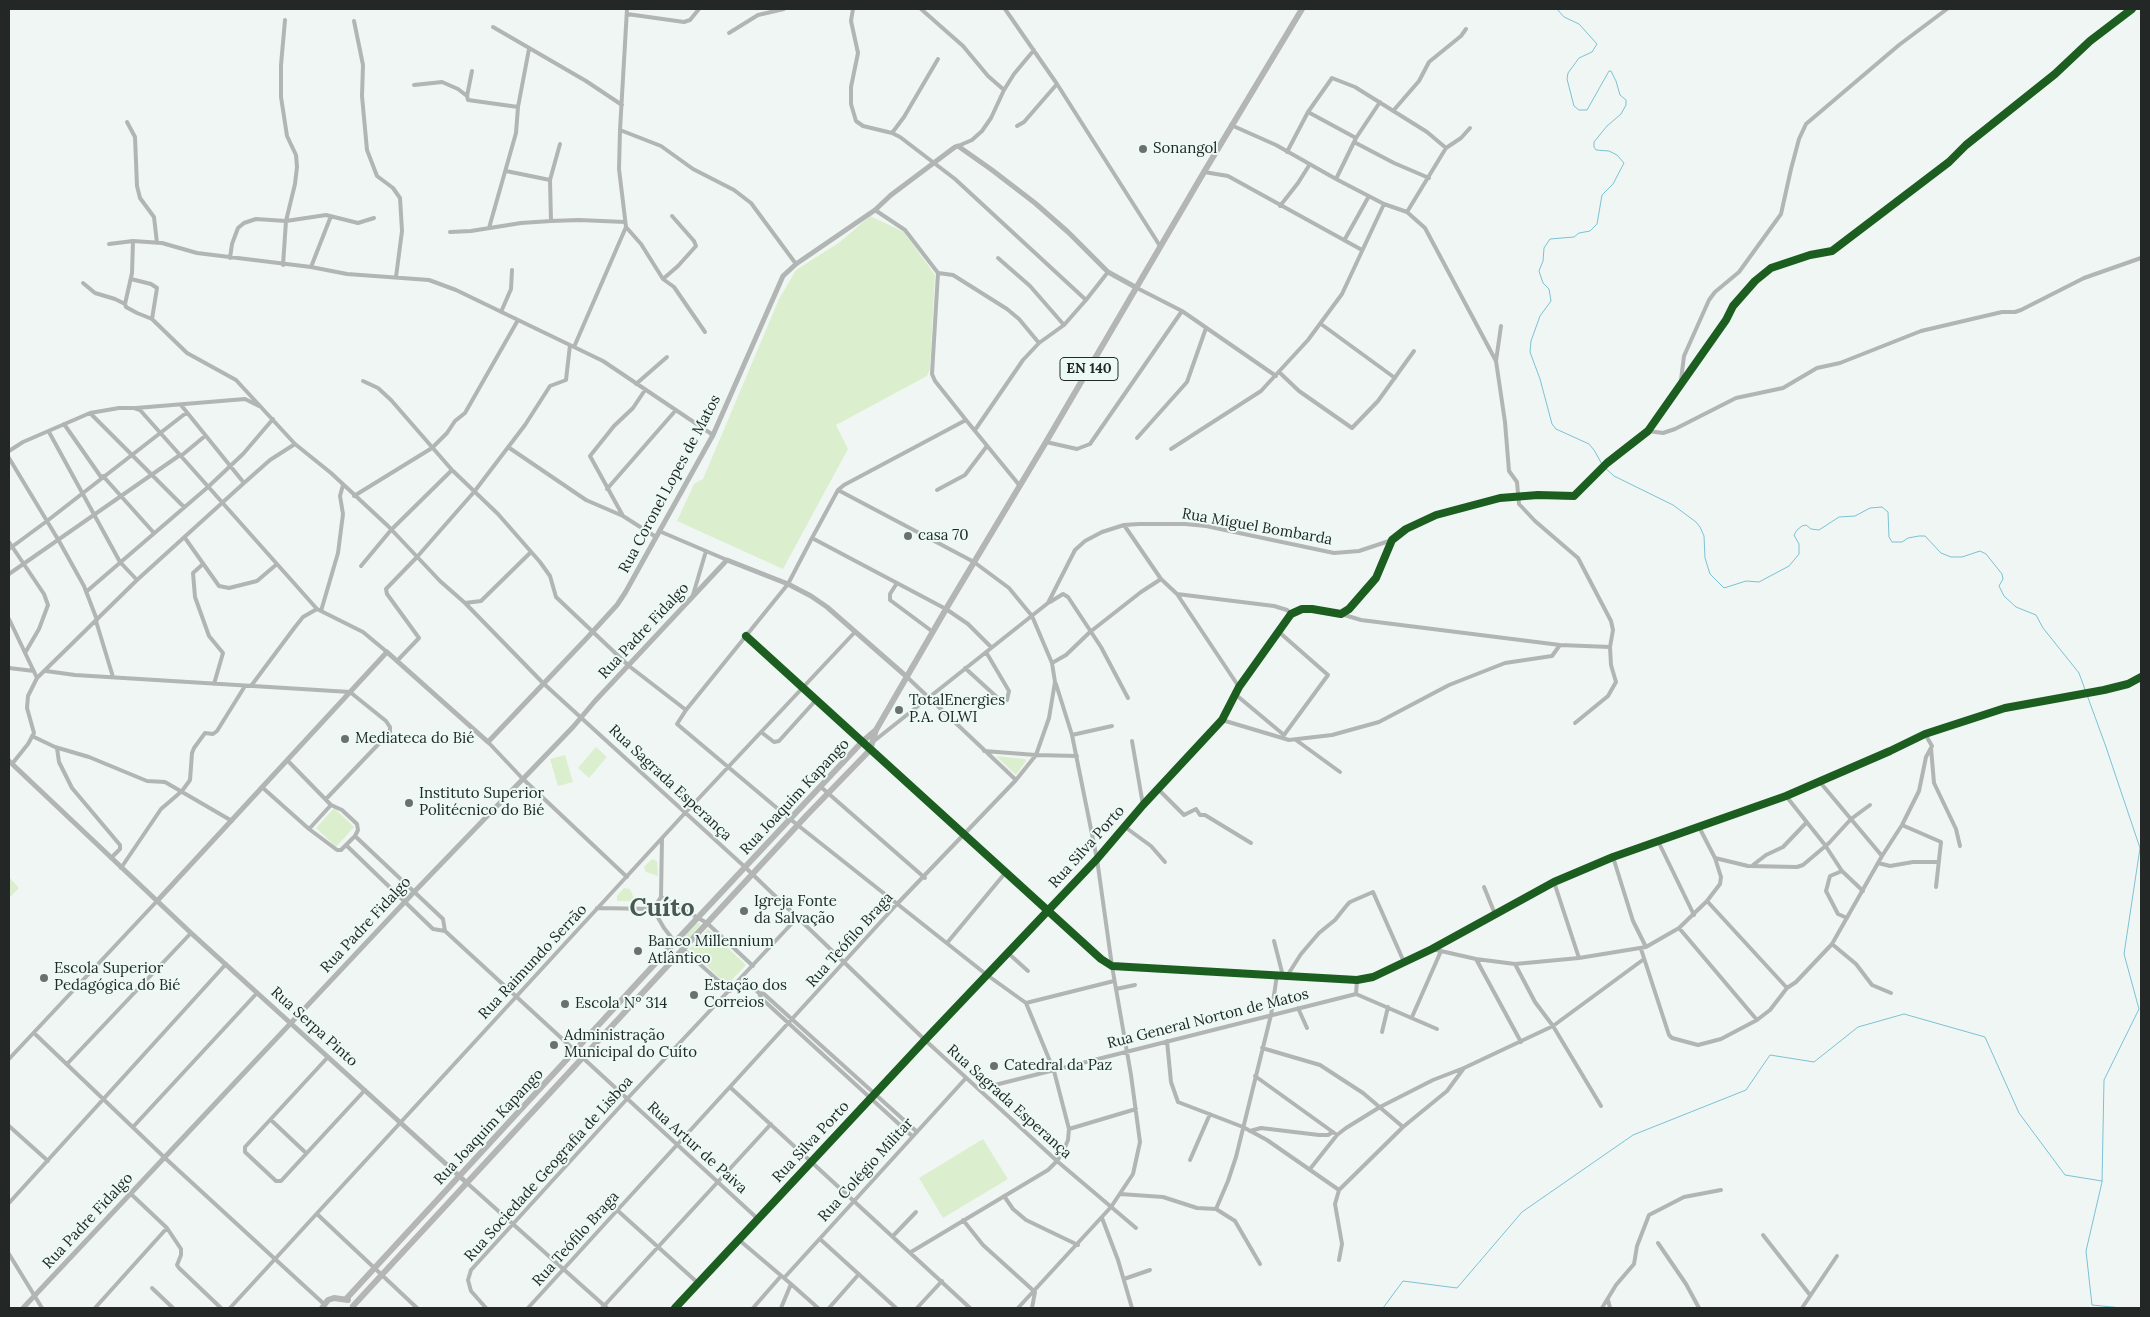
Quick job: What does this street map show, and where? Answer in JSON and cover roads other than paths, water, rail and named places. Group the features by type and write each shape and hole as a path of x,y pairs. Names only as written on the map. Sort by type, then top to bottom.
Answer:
{"main road":[{"name":"EN 140","path":"876,730 946,608 1302,9"},
{"name":"Rua Joaquim Kapango","path":"354,1307 707,923 870,750 876,730"},
{"name":"Rua Joaquim Kapango","path":"346,1299 539,1092 698,917 746,868 862,742 876,730"},
{"path":"773,838 780,845"},
{"path":"764,847 771,854"},
{"path":"627,996 635,1003"},
{"path":"539,1092 546,1099"},
{"path":"500,1134 507,1140"},
{"path":"416,1223 424,1230"},
{"path":"323,1306 334,1298 346,1299"},
{"name":"EN 140","path":"346,1299 354,1307"}],"street":[{"path":"397,661 419,638 386,591 390,584 418,557 474,492 550,386 566,380 572,346 625,224 619,169 627,11 684,22 690,20 699,9"},
{"path":"729,33 758,15 784,9"},
{"path":"853,9 851,21 858,52 851,87 851,104 856,121 864,126 892,133 933,162 973,195 1086,300"},
{"path":"921,9 963,46 988,76 1004,90"},
{"path":"1005,9 1057,84 1160,246"},
{"path":"1682,382 1684,356 1709,300 1715,292 1739,272 1781,214 1799,139 1806,124 1899,45 1947,9"},
{"path":"1341,614 1356,604 1376,578 1392,540 1406,529 1436,516 1492,499 1538,495 1574,496 1608,463 1648,431 1746,289 1769,269 1810,254 1832,251 1949,162 1966,145 2055,74 2090,41 2132,9"},
{"path":"283,265 286,221 297,167 296,156 287,136 281,97 281,66 285,20"},
{"path":"354,21 363,65 362,96 367,150 377,176 393,188 400,198 402,231 396,277"},
{"path":"493,27 586,81 622,106"},
{"path":"1393,111 1419,81 1429,62 1466,29"},
{"path":"489,228 516,133 518,107 529,49"},
{"path":"958,146 972,140 982,131 991,118 1004,90 1034,50"},
{"path":"892,133 904,117 938,59"},
{"path":"467,96 472,71"},
{"path":"1287,152 1308,112 1332,78 1355,87 1380,102 1427,132 1446,148"},
{"path":"414,85 442,82 458,89 467,96 468,100 518,107"},
{"path":"1017,126 1024,122 1057,84"},
{"path":"1336,179 1355,140 1380,102"},
{"path":"1308,112 1394,163 1429,178"},
{"path":"127,122 135,137 137,186 140,198 154,217 157,243"},
{"path":"1232,125 1253,134 1384,204 1407,212 1425,228 1496,361"},
{"path":"1407,212 1446,148 1461,138 1470,128"},
{"path":"620,130 661,146 693,169 734,190 751,203 796,264"},
{"path":"552,221 550,180 560,144"},
{"path":"958,146 992,170 1068,232 1108,272 1182,311 1277,374 1352,428 1378,401 1414,351"},
{"name":"Rua Coronel Lopes de Matos","path":"488,742 543,682 593,632 625,593 713,435 783,276 796,264 875,210 933,162 958,146"},
{"path":"1280,206 1310,164"},
{"path":"506,171 550,180"},
{"path":"1204,172 1228,176 1362,250"},
{"path":"1345,239 1369,196"},
{"path":"1171,450 1255,396 1321,324 1342,294 1384,204"},
{"path":"875,210 906,230 938,272 932,374 934,380 1020,486"},
{"path":"230,258 232,244 241,224 262,219 286,221 321,215 358,223 374,218"},
{"path":"311,267 331,216"},
{"path":"663,279 696,246 694,241 672,216"},
{"path":"450,232 471,232 489,228 552,221 579,220 625,224 641,244 663,279 674,288 705,332"},
{"path":"126,304 131,279 134,241"},
{"path":"109,244 134,241 157,243 197,253 311,267 347,274 429,280 456,290 603,361 713,435"},
{"path":"998,258 1030,286 1064,326"},
{"path":"1648,431 1664,433 1676,429 1736,398 1775,390 1817,368 1840,363 1921,331 2027,308 2084,278 2141,258"},
{"path":"501,312 512,289 512,270"},
{"path":"938,272 953,275 1006,309 1029,329 1039,343"},
{"path":"975,430 1023,360 1039,343 1064,326 1108,272"},
{"path":"83,283 95,293 126,304 126,307 152,319 157,288 151,284 131,279"},
{"path":"1046,442 1077,449 1090,444 1182,311"},
{"name":"Rua Sagrada Esperança","path":"152,319 187,354 236,380 295,444 392,530 440,581 466,603 543,682 746,868 978,1090 1058,1162 1136,1228"},
{"path":"354,496 432,448 465,412 518,320"},
{"path":"1321,324 1395,378"},
{"path":"1501,326 1496,361 1505,422 1509,471 1517,482 1519,504 1575,555 1611,621 1613,636 1610,647 1611,665 1616,682 1608,696 1575,723"},
{"path":"1137,438 1187,382 1206,328"},
{"path":"636,384 667,357"},
{"path":"362,381 378,388 391,400 452,470 498,514 550,576 556,597 629,666 686,710"},
{"path":"623,516 590,456 614,426 633,408 645,390"},
{"path":"9,451 23,442 90,413 119,408 245,399 261,406"},
{"path":"180,405 244,483"},
{"path":"134,408 144,414 319,610 363,632 397,661 488,742 522,778 627,876"},
{"path":"607,489 676,410"},
{"path":"10,548 186,412"},
{"path":"90,413 184,507"},
{"path":"86,592 230,467 273,419"},
{"path":"910,1252 1048,1170 1058,1162 1068,1140 1069,1129 1054,1071 1026,1003 987,975 790,819 678,726 677,722 788,584 838,490 844,485 966,420"},
{"path":"64,424 102,476 154,533"},
{"path":"49,432 83,491 120,562 137,580"},
{"path":"9,574 152,476 205,436"},
{"path":"10,763 32,736 33,728 27,708 28,696 37,678 137,580 223,502 270,460 295,444"},
{"path":"937,490 965,475 987,446"},
{"path":"508,447 586,500 623,516 656,537"},
{"path":"9,458 59,541 86,592 97,620 113,677"},
{"path":"362,566 392,530 452,470"},
{"path":"251,686 303,617 319,610 338,553 343,514 340,496 343,485"},
{"name":"Rua Teófilo Braga","path":"528,1308 616,1210 794,1020 898,904 925,878 1016,780 1036,755 1049,718 1056,682 1052,663 1032,616 1009,588 974,562 838,490"},
{"name":"Rua Miguel Bombarda","path":"874,741 1048,603 1070,556 1079,545 1096,535 1124,526 1158,523 1206,526 1334,553 1359,551 1392,540"},
{"path":"1124,526 1161,579 1177,594 1239,688"},
{"path":"659,531 788,584 827,607 907,677 1016,780"},
{"path":"184,538 218,585 229,588 257,582 277,564"},
{"path":"812,538 946,608 968,624 991,648"},
{"path":"9,542 10,548 25,564 44,594 48,605 25,653"},
{"path":"692,597 706,551"},
{"path":"466,603 481,601 531,552"},
{"name":"Rua Padre Fidalgo","path":"23,1308 727,560"},
{"path":"203,564 193,572 195,597 207,631 223,652 214,684"},
{"path":"1052,663 1066,655 1090,632 1141,592 1161,579"},
{"path":"897,583 890,594 890,600 933,632"},
{"path":"1177,594 1274,606 1287,610 1291,614 1302,609 1312,609 1361,620 1560,645 1610,647"},
{"path":"1048,603 1060,596 1067,595 1101,647 1128,698"},
{"name":"Rua Silva Porto","path":"675,1308 1097,859 1143,805 1222,720 1235,694 1291,614"},
{"path":"9,619 37,678"},
{"name":"Rua Raimundo Serrão","path":"230,1308 597,908 855,632"},
{"path":"1279,632 1328,675 1284,735"},
{"path":"746,636 1101,959 1112,966 1357,980 1373,977 1432,949 1554,882 1613,857 1786,796 1925,734 2005,708 2104,690 2128,684 2141,677"},
{"path":"1222,720 1289,740 1332,735 1379,722 1449,685 1495,666 1516,660 1552,656 1560,645"},
{"path":"9,1059 232,822 386,652"},
{"path":"965,668 1000,700 1007,700 1009,691 986,652"},
{"path":"9,668 34,671"},
{"path":"46,671 350,692 386,720 390,727 390,732 326,799"},
{"path":"1018,1308 1035,1292 1112,1207 1133,1174 1139,1154 1140,1142 1127,1051 1114,981 1097,859 1072,734 1056,682"},
{"path":"121,868 161,809 182,791 192,777 192,753 194,748 205,734 214,734 217,731 245,686"},
{"path":"1235,694 1289,740"},
{"path":"761,732 774,742 779,741 816,700"},
{"path":"1072,734 1112,726"},
{"path":"1925,734 1930,742 1934,783 1956,829 1960,846"},
{"path":"32,736 57,748 89,757 148,780 165,782 232,822"},
{"path":"1296,740 1340,772"},
{"path":"1132,741 1143,805"},
{"path":"57,748 59,762 72,788 120,845 120,849 111,858"},
{"path":"1641,949 1669,1035 1672,1038 1698,1046 1721,1039 1757,1020 1770,1010 1787,988 1796,982 1832,944 1920,791 1926,757 1931,748"},
{"path":"984,751 1076,756"},
{"path":"263,788 309,829 337,850 342,850 355,836 358,830 357,824 342,810 331,805 288,761"},
{"name":"Rua Serpa Pinto","path":"10,763 121,868 401,1121 604,1308"},
{"path":"1819,781 1882,856"},
{"path":"821,787 925,878"},
{"path":"1158,789 1184,815 1196,809 1200,815 1205,815 1251,842"},
{"path":"1786,796 1825,845 1842,871 1862,891"},
{"path":"309,829 331,805"},
{"path":"1715,858 1748,866 1797,868 1825,845 1850,819 1870,805"},
{"path":"1753,865 1766,855 1782,847 1806,823"},
{"path":"1902,825 1940,841 1942,845 1936,887"},
{"path":"1125,827 1151,846 1165,862"},
{"path":"1432,949 1476,959 1515,964 1579,958 1646,947 1679,928 1694,915 1707,901 1721,880 1715,858 1699,827"},
{"path":"346,845 433,930 445,931 443,919 355,836"},
{"path":"652,909 660,897 662,838"},
{"path":"1658,841 1694,915"},
{"path":"1613,857 1633,921 1646,947"},
{"path":"1878,863 1890,866 1909,862 1939,862"},
{"path":"1842,871 1830,876 1826,891 1838,914 1847,918"},
{"path":"948,943 1006,872"},
{"path":"1554,882 1579,958"},
{"path":"1484,887 1495,914"},
{"path":"1285,976 1319,933 1336,920 1346,905 1373,892 1404,962"},
{"path":"660,897 707,923 753,966"},
{"path":"1707,901 1787,988"},
{"path":"597,908 652,909"},
{"path":"652,909 675,942 730,991"},
{"name":"Rua Sociedade Geografia de Lisboa","path":"486,1308 471,1291 468,1280 471,1270 626,1100 797,918"},
{"path":"1679,928 1757,1020"},
{"name":"Rua Artur de Paiva","path":"445,931 576,1050 626,1100 758,1219"},
{"path":"67,1064 191,932"},
{"path":"1274,940 1285,976"},
{"path":"1832,944 1856,964 1872,984 1891,993"},
{"path":"1412,1017 1441,951"},
{"path":"1008,953 1028,971"},
{"path":"1476,959 1520,1042"},
{"path":"1250,1131 1261,1128 1319,1135 1335,1134 1380,1107 1433,1080 1464,1068 1553,1026 1644,959"},
{"path":"9,1203 226,964"},
{"path":"1515,964 1535,1002 1553,1026 1601,1106"},
{"path":"1216,1209 1228,1181 1243,1127 1271,1015 1277,975"},
{"path":"742,978 912,1136"},
{"path":"1357,980 1356,994 1437,1029"},
{"path":"1026,1003 1114,981"},
{"path":"1116,989 1136,985"},
{"path":"133,1128 257,992"},
{"path":"760,995 764,994 794,1020 916,1131"},
{"name":"Rua General Norton de Matos","path":"978,1090 1356,994"},
{"path":"1382,1032 1388,1007"},
{"path":"1298,1008 1306,1028"},
{"path":"34,1033 165,1158 276,1259 323,1306"},
{"path":"810,1042 814,1038"},
{"path":"1167,1041 1171,1082 1175,1097 1182,1105 1243,1127 1267,1140 1339,1190"},
{"path":"1262,1048 1320,1065 1363,1093 1402,1127"},
{"path":"823,1055 827,1051"},
{"path":"328,1057 244,1150 276,1181 281,1180 366,1090"},
{"path":"1339,1260 1342,1244 1335,1204 1339,1190 1402,1127 1447,1091 1464,1068"},
{"path":"847,1077 851,1072"},
{"path":"1255,1076 1335,1134"},
{"name":"Rua Colégio Militar","path":"753,1308 820,1239 966,1078"},
{"path":"731,1088 970,1308"},
{"path":"1069,1129 1136,1109"},
{"path":"1190,1160 1210,1114"},
{"path":"895,1120 899,1116"},
{"path":"271,1120 306,1153"},
{"path":"604,1308 657,1246 770,1124"},
{"path":"9,1126 48,1160"},
{"path":"1310,1169 1335,1134"},
{"path":"1602,1308 1616,1285 1634,1264 1637,1246 1649,1215 1684,1197 1722,1190"},
{"path":"131,1194 167,1228 181,1249 177,1265 179,1268 221,1308"},
{"path":"1120,1194 1164,1197 1198,1208 1216,1209 1235,1221 1260,1264"},
{"path":"1004,1196 1013,1209 1026,1220 1078,1245"},
{"path":"616,1210 698,1283"},
{"path":"893,1236 916,1212"},
{"path":"317,1214 417,1308"},
{"path":"1102,1218 1124,1279 1132,1308"},
{"path":"963,1220 983,1244 1035,1292"},
{"path":"95,1308 167,1228"},
{"path":"1763,1235 1810,1295"},
{"path":"820,1239 896,1308"},
{"path":"738,1240 817,1308"},
{"path":"1658,1244 1686,1284 1699,1308"},
{"path":"9,1254 42,1308"},
{"path":"1802,1308 1837,1256"},
{"path":"1124,1279 1150,1270"},
{"path":"829,1308 859,1274"},
{"path":"917,1308 942,1281"},
{"path":"781,1308 791,1284"},
{"path":"152,1288 173,1308"},
{"path":"1032,1308 1035,1292"},
{"path":"1608,1300 1610,1308"}],"waterway":[{"path":"1557,9 1564,17 1579,24 1597,44 1592,52 1579,58 1568,73 1567,79 1574,106 1579,110 1587,110 1609,71 1611,71 1616,81 1620,95 1626,100 1626,105 1621,114 1607,126 1594,142 1596,150 1609,151 1617,155 1624,163 1613,184 1602,195 1597,224 1590,231 1579,233 1574,237 1550,239 1544,248 1543,261 1539,271 1543,283 1549,289 1551,301 1540,316 1531,341 1530,352 1540,379 1552,424 1556,429 1589,444 1603,466 1614,476 1673,505 1696,522 1704,536 1705,558 1710,574 1724,588 1746,581 1759,582 1789,566 1799,554 1799,544 1794,535 1802,526 1806,525 1811,529 1819,530 1839,517 1855,516 1870,508 1882,507 1888,512 1889,537 1892,542 1902,542 1908,538 1925,536 1941,553 1951,557 1962,557 1980,551 1986,554 2002,574 2003,579 1999,586 2004,596 2016,607 2036,615 2043,628 2079,673 2140,848 2124,954 2139,1009 2104,1080 2102,1182 2086,1251 2092,1305 2122,1308"},
{"path":"1383,1308 1403,1281 1457,1288 1522,1212 1633,1135 1746,1090 1770,1055 1814,1062 1858,1027 1904,1014 1985,1037 2019,1113 2065,1175 2102,1181"}],"place":[{"name":"Sonangol","path":"1143,149"},
{"name":"casa 70","path":"908,536"},
{"name":"TotalEnergies P.A. OLWI","path":"899,710"},
{"name":"Mediateca do Bié","path":"345,739"},
{"name":"Instituto Superior Politécnico do Bié","path":"409,803"},
{"name":"Igreja Fonte da Salvação","path":"744,911"},
{"name":"Banco Millennium Atlântico","path":"638,951"},
{"name":"Escola Superior Pedagógica do Bié","path":"44,978"},
{"name":"Estação dos Correios","path":"694,995"},
{"name":"Escola Nº 314","path":"565,1004"},
{"name":"Administração Municipal do Cuíto","path":"554,1045"},
{"name":"Catedral da Paz","path":"994,1066"}],"district":[{"name":"Cuíto","path":"662,909"}]}
